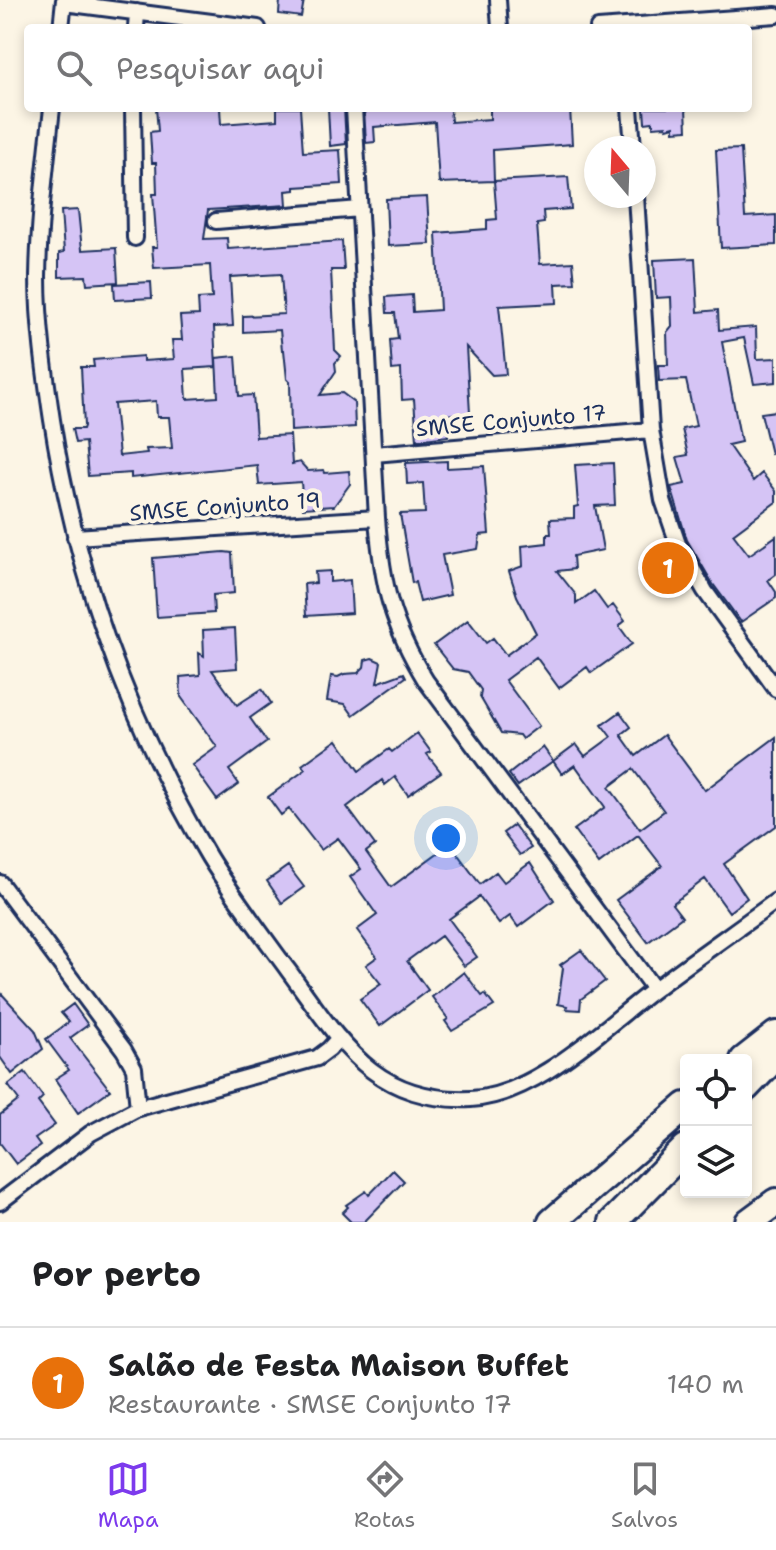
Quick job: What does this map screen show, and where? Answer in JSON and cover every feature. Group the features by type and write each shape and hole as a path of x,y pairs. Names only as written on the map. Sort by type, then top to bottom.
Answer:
{"highway":[{"path":"752,1054 776,1035"},
{"path":"752,1081 776,1056"},
{"path":"552,1222 680,1111"},
{"path":"613,1222 680,1154"},
{"path":"749,1222 776,1202"}],"street":[{"path":"498,0 500,24"},
{"path":"61,24 64,2 228,24"},
{"path":"651,24 775,10"},
{"path":"136,24 137,12"},
{"path":"52,112 42,195 38,279 43,360 75,537 100,620 137,716 181,809 245,911 361,1063 406,1091 454,1099 477,1099 513,1090 533,1080 776,901"},
{"path":"133,112 135,238"},
{"path":"354,112 377,518 381,567 391,611 408,652 440,701 654,989"},
{"path":"630,112 632,136"},
{"path":"637,208 651,430 663,500 678,544 705,591 776,689"},
{"path":"216,221 360,209"},
{"name":"SMSE Conjunto 17","path":"374,454 651,430"},
{"name":"SMSE Conjunto 19","path":"75,537 377,518"},
{"path":"0,883 124,1050 134,1068 138,1108"},
{"path":"0,1202 91,1133 138,1108 317,1058 339,1038"}],"building":[{"path":"280,0 304,0 301,17 279,14"},
{"path":"156,112 220,112 221,124 277,120 277,112 300,112 303,152 340,150 342,184 295,187 295,190 286,191 287,205 208,210 204,239 227,238 228,249 342,241 344,270 331,270 335,350 341,356 335,363 336,371 320,395 342,393 354,402 355,427 291,431 290,382 280,330 243,332 243,316 284,314 281,274 230,277 233,326 214,327 216,367 185,369 187,399 218,397 216,358 236,356 239,396 253,395 256,437 290,435 292,464 300,462 308,471 349,471 350,484 334,506 303,508 301,482 259,485 257,465 131,478 131,473 88,476 85,442 75,443 72,429 83,429 84,426 81,367 94,367 93,360 143,356 143,361 174,359 172,340 182,340 180,316 199,315 198,299 212,298 210,265 154,268 152,247 157,247 153,194 157,194 156,163 152,163 150,132 158,131","holes":["156,401 157,417 169,417 172,448 146,449 147,453 119,456 114,404"]},
{"path":"328,112 344,112 346,144 330,146"},
{"path":"364,112 450,112 451,122 490,119 490,112 570,112 572,144 493,150 494,181 439,183 435,122 374,127 375,142 366,143"},
{"path":"644,112 686,112 687,130 674,131 674,126 653,127 653,122 645,123"},
{"path":"741,149 745,217 776,215 776,245 721,248 716,150"},
{"path":"568,177 571,209 543,211 544,223 537,224 540,264 573,262 575,283 556,284 557,303 499,306 506,374 492,375 466,347 470,413 446,415 448,436 417,440 414,399 402,400 401,369 392,370 390,340 398,339 395,313 387,313 386,297 412,295 413,312 440,310 436,233 487,229 487,220 497,219 494,181"},
{"path":"427,197 430,244 388,246 386,199"},
{"path":"78,210 82,250 116,248 118,282 87,284 86,276 59,277 59,253 64,252 61,211"},
{"path":"695,258 698,312 718,310 719,330 756,327 757,359 776,358 776,382 754,384 744,338 722,342 741,442 728,445 753,481 762,473 776,491 776,502 733,534 749,555 776,536 776,574 768,580 776,592 776,598 741,622 713,584 687,540 671,487 685,484 677,457 688,455 682,429 696,426 686,380 659,381 658,365 668,365 667,332 672,326 671,297 656,298 654,260"},
{"path":"151,282 152,298 115,300 114,284"},
{"path":"776,411 776,453 771,454 761,413"},
{"path":"447,461 447,468 484,466 489,534 480,535 478,549 442,555 450,595 420,602 415,582 412,583 400,514 425,513 423,483 407,484 406,463"},
{"path":"613,463 615,505 595,506 603,550 573,556 574,569 557,571 576,595 576,604 594,591 607,609 613,605 625,621 619,626 632,644 591,673 587,667 559,688 536,657 505,680 539,726 522,739 519,735 501,733 480,697 481,690 468,672 453,669 434,645 468,620 486,643 493,638 506,655 536,633 517,596 509,571 523,566 522,546 547,543 547,534 551,534 550,519 574,518 574,507 578,506 575,465"},
{"path":"232,553 234,593 213,595 214,613 157,617 153,558"},
{"path":"330,571 330,582 350,580 352,613 306,616 304,584 316,583 315,572"},
{"path":"235,628 237,668 212,670 237,705 262,689 271,703 250,718 267,742 229,770 239,784 217,800 192,765 217,747 181,697 180,677 200,675 199,653 204,656 203,630"},
{"path":"372,658 381,662 377,683 404,673 406,677 353,715 345,704 327,701 331,676 358,673 364,667 365,660"},
{"path":"620,712 631,727 621,735 636,756 664,735 705,790 776,737 776,826 724,864 747,898 729,912 705,879 672,904 682,917 648,942 616,900 662,866 638,835 599,864 574,830 605,807 575,765 562,774 553,761 576,744 585,756 611,737 602,725","holes":["633,769 664,811 640,829 609,787"]},
{"path":"417,733 431,752 427,754 441,772 408,795 395,777 385,785 382,780 347,807 375,845 366,852 391,887 450,844 480,884 496,872 504,882 530,863 554,900 518,927 510,916 499,924 479,897 449,919 477,957 464,966 441,936 407,961 428,990 380,1026 360,999 381,984 366,965 377,957 357,930 377,915 350,877 361,869 338,838 321,850 289,809 281,815 268,797 305,770 302,765 337,740 359,771"},
{"path":"543,747 553,761 518,786 509,774"},
{"path":"514,825 531,848 520,855 503,833"},
{"path":"288,866 304,887 282,903 267,881"},
{"path":"581,950 605,981 581,999 580,1010 566,1009 567,1006 558,1004 563,968 560,965"},
{"path":"464,972 494,1006 452,1031 445,1021 448,1019 432,997"},
{"path":"0,992 35,1030 43,1049 12,1074 0,1057"},
{"path":"73,1004 88,1025 70,1038 110,1090 78,1113 55,1079 69,1070 46,1039 69,1022 61,1013"},
{"path":"25,1072 43,1097 38,1102 55,1125 35,1139 40,1146 16,1164 0,1143 0,1115 19,1100 8,1085"},
{"path":"393,1170 404,1181 364,1222 351,1222 342,1213 348,1207 346,1205 366,1191 369,1195"}],"place":[{"name":"Salão de Festa Maison Buffet","path":"668,568"}]}
